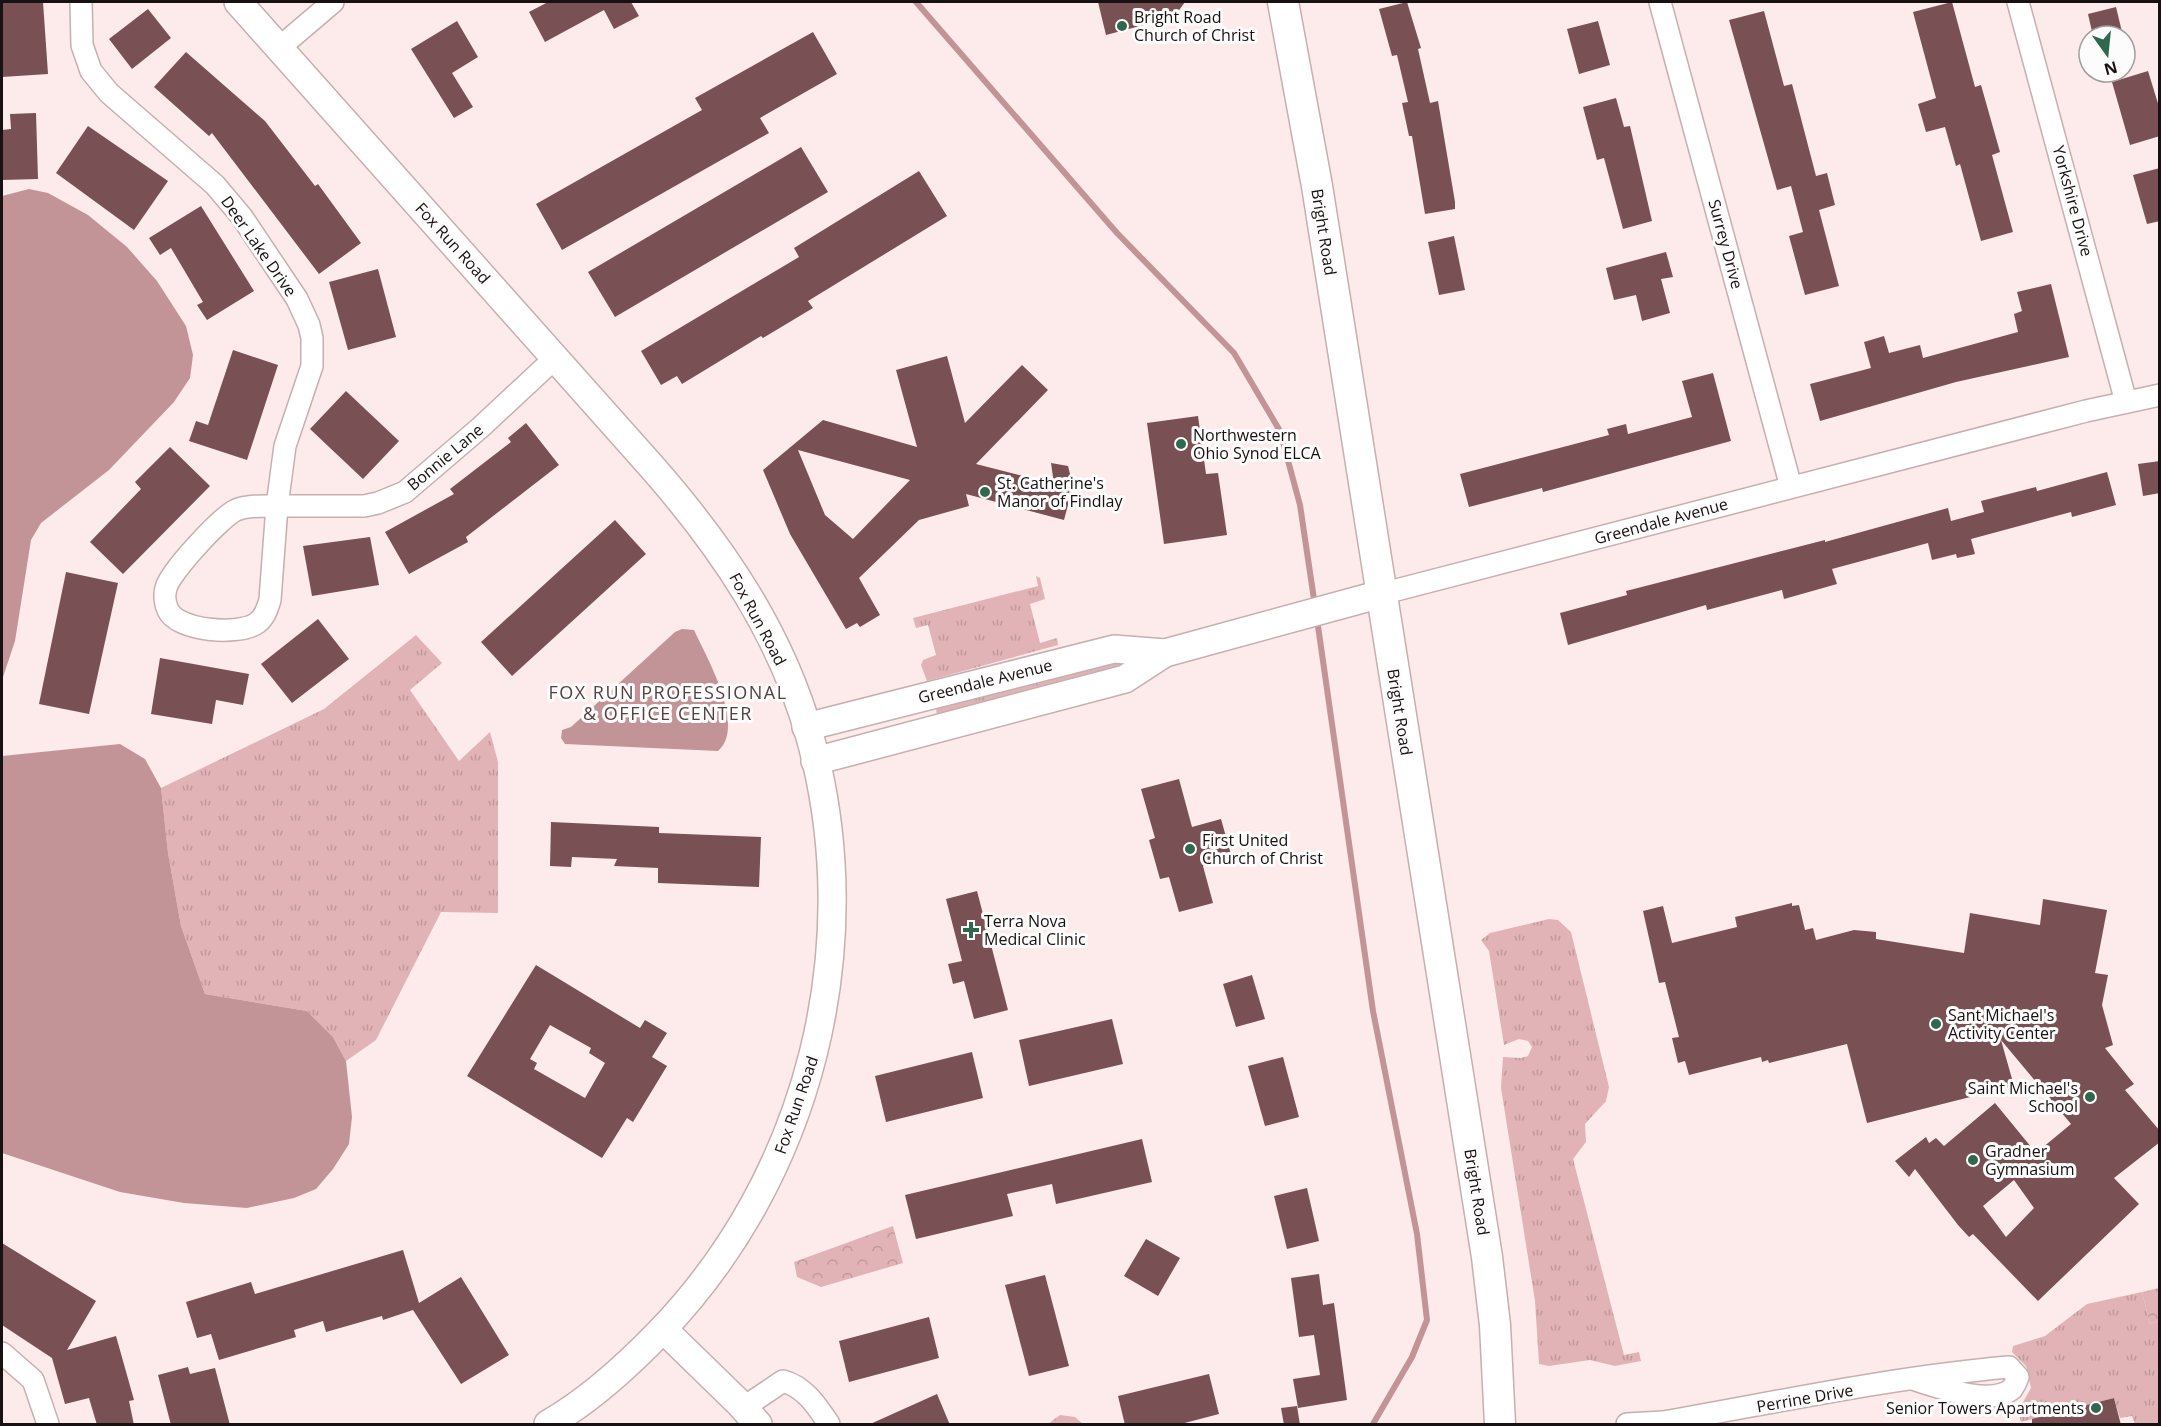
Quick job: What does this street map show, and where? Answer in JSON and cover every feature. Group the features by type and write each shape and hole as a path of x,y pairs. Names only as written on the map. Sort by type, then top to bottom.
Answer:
{"main road":[{"name":"Bright Road","path":"1283,2 1317,186 1487,1257 1495,1325 1500,1425"}],"street":[{"name":"Deer Lake Drive","path":"81,2 82,45 91,71 109,93 215,185 242,217 297,299 309,324 312,338 312,366 285,446 277,506"},
{"name":"Fox Run Road","path":"238,2 555,358 710,537 742,582 769,631 806,727 815,761 830,846 832,902 828,972 810,1068 794,1120 776,1162 746,1220 714,1267 663,1329 599,1389 548,1425"},
{"path":"279,48 333,2"},
{"name":"Surrey Drive","path":"1660,2 1791,488"},
{"name":"Yorkshire Drive","path":"2018,2 2126,402"},
{"name":"Bonnie Lane","path":"277,506 270,600 266,613 257,623 244,629 202,628 175,620 165,600 165,588 171,577 216,524 238,509 277,506 364,506 405,492 482,427 555,358"},
{"name":"Greendale Avenue","path":"815,761 1125,679 1165,653 1294,616 2160,395"},
{"name":"Greendale Avenue","path":"806,727 1114,649 1165,653"},
{"path":"663,1329 751,1416 783,1381 795,1384 805,1393 829,1425"},
{"path":"2,1353 33,1380 48,1425"},
{"name":"Perrine Drive","path":"1627,1425 1661,1424 1912,1379"}],"green space":[{"path":"1036,576 1040,578 1045,599 1030,604 1040,643 1057,638 1058,645 927,681 921,665 923,660 936,655 928,625 916,628 913,618 1038,586"},
{"path":"416,635 442,663 410,690 459,761 490,732 498,762 498,913 441,912 376,1040 346,1061 333,1037 307,1011 205,994 181,926 168,853 161,788 324,709"},
{"path":"1118,657 1127,665 937,720 936,706"},
{"path":"1549,919 1558,920 1571,932 1609,1087 1606,1101 1585,1124 1586,1142 1573,1159 1624,1355 1639,1352 1641,1361 1615,1366 1590,1360 1549,1366 1539,1364 1535,1301 1501,1088 1503,1057 1528,1056 1532,1047 1528,1041 1519,1039 1504,1045 1489,951 1481,940 1490,933"},
{"path":"893,1226 903,1263 821,1287 797,1277 794,1262"},
{"path":"2159,1288 2159,1321 2150,1324 2142,1292"},
{"path":"2142,1292 2150,1324 2159,1321 2159,1424 2135,1424 2132,1416 2120,1418 2114,1398 2021,1422 2018,1411 2031,1388 2026,1366 2012,1352 2013,1346 2045,1336 2087,1304"},
{"path":"1060,1415 1075,1417 1083,1424 1048,1424"}],"shaded area":[{"path":"29,189 48,193 88,215 127,247 157,281 186,326 193,355 190,378 174,402 109,470 41,523 31,540 15,641 2,680 2,196"},
{"path":"682,629 694,630 721,691 728,726 726,740 718,751 565,744 561,738 562,730 571,727 675,632"},
{"path":"120,744 145,759 161,788 168,853 181,926 205,994 307,1011 333,1037 346,1061 352,1117 349,1144 333,1169 316,1189 294,1198 247,1208 184,1203 120,1192 2,1153 2,756"}],"building":[{"path":"2,2 43,2 48,74 2,77"},
{"path":"548,2 631,2 639,16 614,29 604,10 545,42 529,12"},
{"name":"Bright Road Church of Christ","path":"1098,2 1185,2 1174,17 1106,35"},
{"path":"1407,2 1421,48 1418,49 1430,103 1438,101 1455,202 1455,209 1425,214 1412,136 1409,136 1402,103 1408,102 1397,55 1392,56 1379,9"},
{"path":"1952,2 1975,87 1981,85 2000,152 1992,155 2013,232 1981,241 1960,164 1956,166 1945,127 1926,132 1918,104 1936,98 1913,12"},
{"path":"2116,7 2120,24 2090,24 2088,14"},
{"path":"148,9 171,38 132,69 109,39"},
{"path":"1764,11 1784,86 1792,84 1816,176 1827,173 1835,205 1819,210 1839,286 1805,295 1789,236 1803,232 1791,186 1777,190 1729,20"},
{"path":"457,21 478,57 452,73 473,107 454,118 411,49"},
{"path":"1598,21 1610,65 1579,74 1567,29"},
{"path":"813,32 837,74 760,118 769,133 562,250 536,204 702,110 695,98"},
{"path":"186,52 265,121 315,186 318,184 361,243 319,274 212,133 209,136 154,87"},
{"path":"2148,71 2160,110 2160,136 2130,145 2113,84 2137,84 2137,74"},
{"path":"1616,98 1624,127 1630,126 1652,221 1623,229 1604,158 1597,160 1583,107"},
{"path":"36,113 38,179 2,180 2,130 11,129 10,114"},
{"path":"88,126 168,181 134,230 56,173"},
{"path":"801,147 828,192 615,317 588,272"},
{"path":"2160,168 2160,221 2147,224 2133,175"},
{"path":"919,171 947,216 808,301 813,308 763,338 761,336 682,384 677,376 661,385 641,351 799,257 794,248"},
{"path":"201,206 254,291 207,320 197,305 203,302 171,248 160,255 149,238"},
{"path":"1454,236 1465,290 1439,295 1428,242"},
{"path":"1666,252 1673,277 1661,279 1670,313 1642,321 1636,295 1614,300 1606,268"},
{"path":"378,269 396,337 348,350 329,282"},
{"path":"2051,284 2069,357 1956,382 1820,421 1810,384 1871,368 1864,342 1884,336 1889,353 1920,345 1923,358 2018,332 2014,314 2022,311 2017,292"},
{"path":"233,350 278,365 247,460 189,441 196,421 208,425"},
{"name":"St. Catherine's Manor of Findlay","path":"947,356 965,423 1022,365 1048,390 976,464 1054,484 1051,463 1068,466 1073,486 1064,520 966,494 969,506 919,520 859,578 880,615 860,627 857,623 846,629 790,534 763,470 823,420 917,447 896,370","holes":["798,450 910,480 853,539 825,515"]},
{"path":"1713,373 1731,441 1543,492 1542,488 1469,507 1460,474 1609,435 1607,429 1626,424 1628,434 1692,417 1682,381"},
{"path":"346,391 399,441 363,479 310,429"},
{"path":"1198,416 1206,474 1218,473 1227,535 1164,544 1147,423"},
{"path":"526,423 559,465 466,537 468,542 409,574 385,532 454,494 450,489 511,442 508,438"},
{"path":"170,447 210,486 123,574 90,542 141,489 135,482"},
{"path":"2160,461 2160,493 2143,496 2138,464"},
{"path":"2107,472 2116,505 2072,517 2071,512 1971,539 1975,554 1957,558 1956,554 1932,560 1928,543 1832,569 1837,584 1784,599 1782,590 1707,610 1706,605 1568,645 1560,613 1627,595 1626,591 1825,540 1825,542 1948,508 1951,521 1984,512 1981,501 2036,487 2037,491"},
{"path":"615,520 646,554 512,676 481,642"},
{"path":"370,537 379,585 312,596 303,546"},
{"path":"66,572 118,583 89,714 39,704"},
{"path":"318,619 349,659 292,703 261,664"},
{"path":"160,658 249,674 243,705 216,700 212,724 151,714"},
{"name":"First United Church of Christ","path":"1179,779 1192,827 1221,819 1232,858 1203,866 1213,903 1179,912 1169,877 1160,879 1149,840 1155,838 1141,789"},
{"path":"551,822 659,827 659,833 761,837 759,887 658,883 658,868 614,866 617,859 572,857 571,867 550,866"},
{"name":"Terra Nova Medical Clinic","path":"977,891 1008,1010 974,1019 964,981 953,984 948,964 962,961 946,899"},
{"path":"2043,899 2107,910 2095,973 2108,975 2102,1005 2113,1045 2105,1048 2134,1084 2125,1090 2160,1131 2160,1142 2114,1178 2139,1204 2038,1301 1973,1234 1969,1237 1915,1169 1909,1177 1895,1161 1926,1137 1929,1143 1936,1138 1944,1146 1995,1103 2036,1153 2071,1124 2001,1040 2014,1086 1867,1123 1847,1044 1769,1063 1768,1060 1762,1062 1761,1057 1689,1075 1685,1061 1678,1063 1672,1038 1679,1037 1665,982 1659,983 1643,911 1663,906 1672,943 1737,927 1735,917 1792,903 1792,906 1799,905 1805,930 1813,928 1816,940 1854,930 1876,932 1876,939 1964,953 1970,913 2040,925","holes":["2014,1180 2034,1208 2006,1237 1983,1206"]},
{"path":"536,965 640,1028 645,1020 667,1033 652,1057 667,1066 633,1122 627,1118 602,1158 467,1076","holes":["550,1025 591,1048 589,1053 605,1063 585,1098 534,1069 537,1063 530,1059"]},
{"path":"1252,975 1265,1019 1236,1027 1223,984"},
{"path":"1112,1019 1123,1064 1029,1086 1019,1040"},
{"path":"972,1052 983,1098 886,1122 875,1076"},
{"path":"1283,1057 1299,1117 1265,1126 1248,1066"},
{"path":"1142,1139 1152,1182 1056,1204 1052,1184 1007,1194 1013,1216 916,1239 905,1195"},
{"path":"1307,1188 1319,1241 1287,1249 1274,1196"},
{"path":"1146,1239 1180,1258 1158,1296 1124,1276"},
{"path":"2,1243 96,1301 67,1350 116,1336 134,1400 129,1401 134,1425 97,1425 89,1398 65,1404 52,1358 2,1325"},
{"path":"403,1250 419,1303 461,1277 509,1355 461,1384 413,1310 383,1320 382,1316 326,1332 323,1321 294,1330 296,1337 219,1360 211,1334 197,1338 186,1302 251,1282 255,1294"},
{"path":"1319,1274 1323,1305 1334,1303 1347,1400 1298,1408 1293,1379 1320,1375 1314,1335 1299,1337 1291,1278"},
{"path":"1045,1275 1069,1366 1029,1376 1005,1285"},
{"path":"929,1317 939,1358 849,1382 839,1341"},
{"path":"188,1367 190,1374 215,1368 230,1425 171,1425 158,1375"},
{"path":"1209,1374 1219,1414 1177,1425 1125,1425 1118,1396"},
{"path":"937,1394 950,1425 868,1425"},
{"name":"Senior Towers Apartments","path":"2114,1398 2121,1425 2032,1425 2032,1419"},
{"path":"1297,1406 1300,1425 1284,1425 1281,1408"}],"waterway":[{"path":"916,2 1117,233 1234,353 1280,431 1300,505 1315,606"},
{"path":"1317,619 1373,1011 1417,1234 1427,1320 1412,1357 1373,1424"}],"place":[{"name":"Bright Road Church of Christ","path":"1122,26"},
{"name":"Northwestern Ohio Synod ELCA","path":"1181,444"},
{"name":"St. Catherine's Manor of Findlay","path":"985,492"},
{"name":"First United Church of Christ","path":"1190,849"},
{"name":"Terra Nova Medical Clinic","path":"971,930"},
{"name":"Sant Michael's Activity Center","path":"1936,1024"},
{"name":"Saint Michael's School","path":"2090,1097"},
{"name":"Gradner Gymnasium","path":"1973,1160"},
{"name":"Senior Towers Apartments","path":"2096,1408"}],"district":[{"name":"FOX RUN PROFESSIONAL & OFFICE CENTER","path":"668,702"}]}
